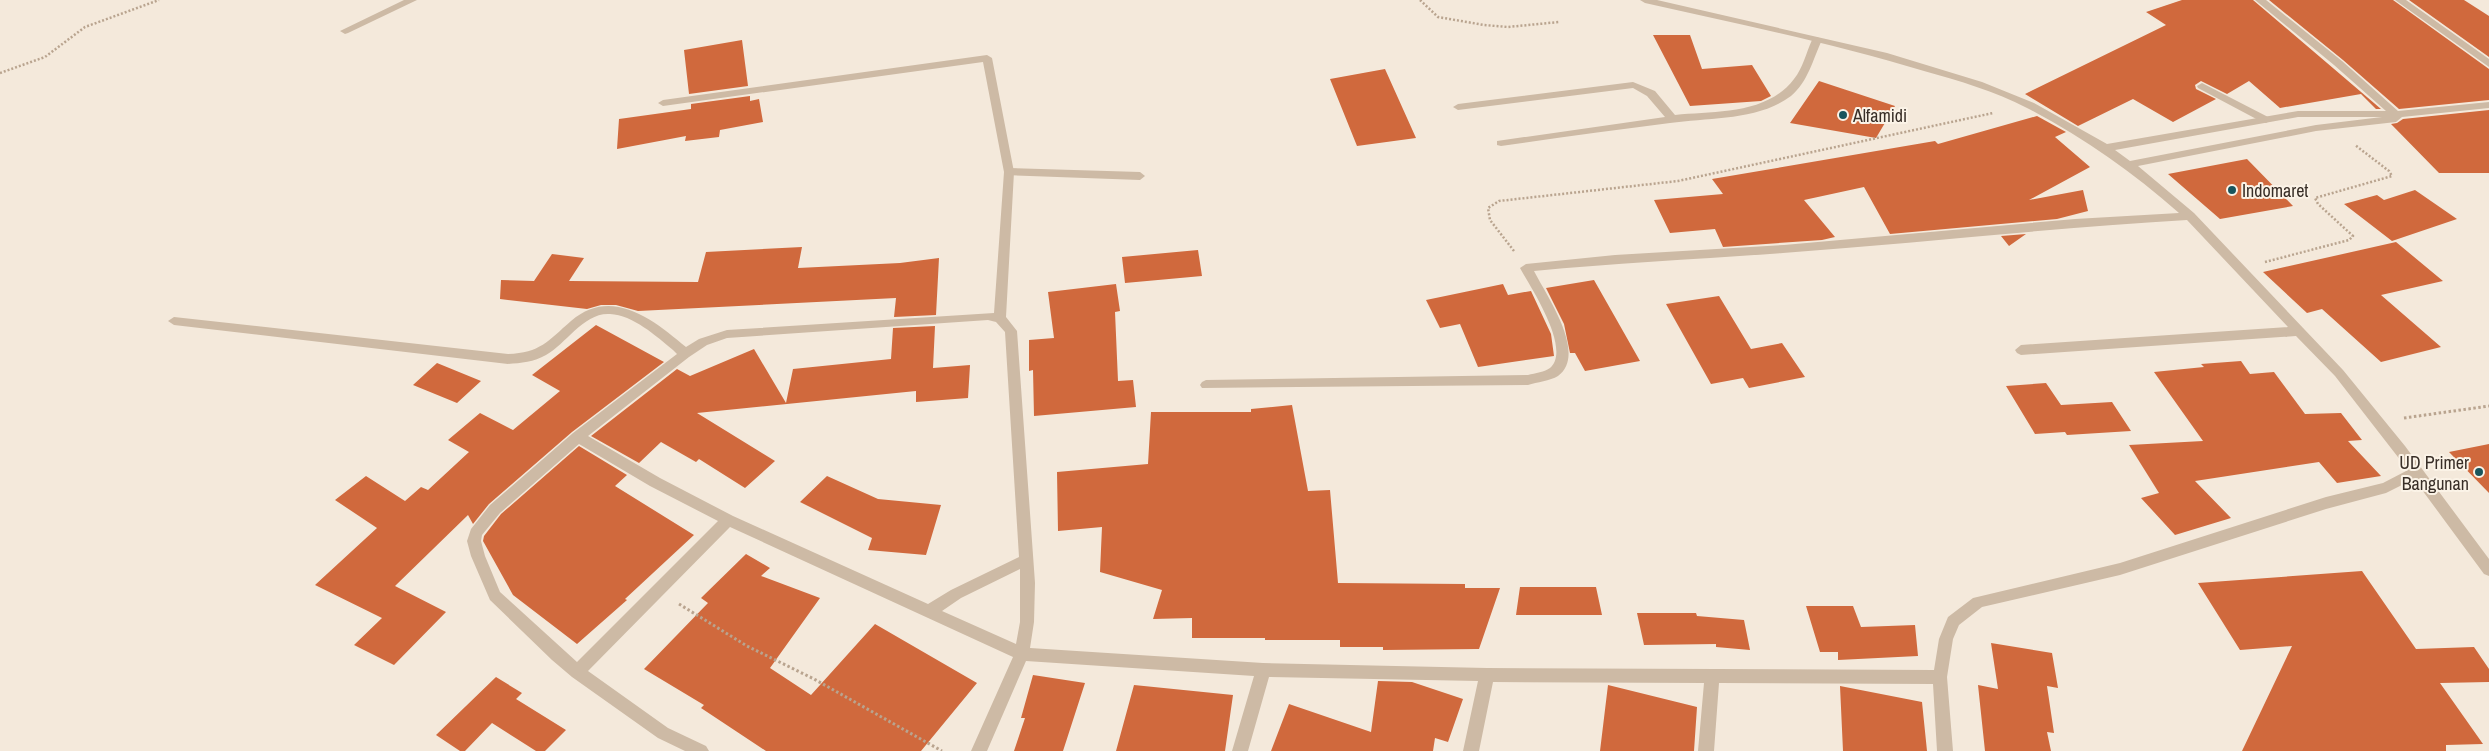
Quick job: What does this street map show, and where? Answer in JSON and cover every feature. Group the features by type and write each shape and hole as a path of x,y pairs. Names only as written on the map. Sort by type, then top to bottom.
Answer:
{"street":[{"path":"345,31 412,0"},
{"path":"1645,0 1883,56 1978,84 2030,105 2105,148 2190,216 2238,269 2339,373 2379,422 2489,570"},
{"path":"2260,0 2400,115"},
{"path":"2400,0 2489,64"},
{"path":"1501,143 1749,110 1776,102 1799,80 1817,40"},
{"path":"663,103 987,58 1009,172 1000,318"},
{"path":"1458,107 1633,86 1645,88 1654,96 1672,119"},
{"path":"2202,86 2266,120 2284,135"},
{"path":"2127,165 2316,128 2400,115 2489,105"},
{"path":"2105,148 2298,114 2400,115"},
{"path":"2298,114 2316,128"},
{"path":"1009,172 1140,176"},
{"path":"1206,385 1528,380 1553,373 1560,365 1564,351 1560,337 1526,268 1615,259 1784,248 2075,223 2190,216"},
{"path":"174,321 508,359 540,355 586,315 607,309 621,312 658,332 686,354"},
{"path":"701,751 663,733 577,672 495,596 478,556 474,541 476,533 495,509 578,437 703,342 727,334 988,316 1000,318 1011,331 1026,560 1027,622 1022,654 979,751"},
{"path":"2021,350 2300,331"},
{"path":"578,437 655,482 728,520 1022,654 1263,670 1487,675 1940,677"},
{"path":"1945,751 1940,677 1946,639 1952,621 1978,602 2120,569 2326,503 2386,488 2416,472"},
{"path":"577,672 728,520"},
{"path":"928,612 956,594 1026,560"},
{"path":"1240,751 1263,670"},
{"path":"1471,751 1487,675"},
{"path":"1706,751 1712,676"}],"path":[{"path":"0,74 45,57 85,26 159,0"},
{"path":"1420,0 1438,17 1484,25 1508,27 1559,22"},
{"path":"1526,268 1490,220 1488,208 1499,201 1678,181 2030,105"},
{"path":"2238,269 2349,240 2353,236 2318,204 2315,198 2392,176 2389,171 2332,127"},
{"path":"2379,422 2489,406"},
{"path":"657,590 747,646 814,679 942,751"}],"building":[{"path":"2182,0 2253,0 2381,109 2376,109 2361,94 2280,108 2249,81 2227,94 2201,81 2195,85 2196,89 2216,99 2173,122 2133,99 2078,126 2025,94 2166,25 2146,12"},
{"path":"2269,0 2393,0 2489,69 2489,100 2399,109 2343,60"},
{"path":"2409,0 2464,0 2489,16 2489,57"},
{"path":"1653,35 1690,35 1702,69 1752,65 1771,96 1761,101 1690,106"},
{"path":"742,40 748,86 689,94 684,50"},
{"path":"1385,69 1416,138 1357,146 1330,79"},
{"name":"Alfamidi","path":"1819,81 1895,106 1876,138 1790,123"},
{"path":"750,96 750,101 759,99 763,122 720,130 719,137 685,141 686,136 617,149 619,119 691,109 691,104"},
{"path":"2489,110 2489,173 2439,173 2391,124 2403,119"},
{"path":"2037,116 2066,132 2055,137 2090,167 2029,200 2083,190 2088,211 2057,219 1890,234 1864,187 1804,200 1835,237 1822,240 1723,247 1715,229 1670,233 1654,200 1723,194 1712,179 1935,141 1938,144"},
{"name":"Indomaret","path":"2247,159 2293,206 2220,219 2168,174"},
{"path":"2415,190 2457,219 2392,241 2344,204 2377,195 2384,200"},
{"path":"2026,234 2009,246 2001,236"},
{"path":"2396,242 2443,281 2381,295 2441,347 2381,362 2322,309 2307,313 2263,272"},
{"path":"802,247 798,268 900,263 939,258 936,315 894,317 896,298 638,311 616,305 601,305 587,309 500,299 501,280 534,281 552,254 584,258 569,281 698,282 706,252"},
{"path":"1198,250 1202,276 1125,283 1122,257"},
{"path":"1594,280 1640,361 1585,371 1575,353 1570,353 1564,324 1546,288"},
{"path":"1116,284 1120,311 1115,312 1118,381 1133,380 1136,407 1034,416 1033,370 1029,371 1029,340 1054,338 1048,292"},
{"path":"1503,284 1508,295 1531,291 1551,334 1554,356 1478,367 1460,324 1440,328 1426,300"},
{"path":"1719,296 1751,349 1782,343 1805,377 1749,388 1743,378 1711,384 1666,304"},
{"path":"596,325 664,362 572,432 489,504 473,524 468,515 395,586 446,612 394,665 354,645 382,618 315,585 377,528 335,500 366,476 405,501 421,487 428,490 469,452 448,440 480,413 513,430 560,391 532,375"},
{"path":"935,326 933,368 970,365 968,398 916,402 916,391 697,413 775,461 745,488 699,459 696,462 661,442 639,463 591,436 677,369 690,376 754,349 786,403 793,369 891,359 893,328"},
{"path":"2241,361 2250,374 2274,372 2305,414 2341,413 2362,440 2348,441 2381,476 2337,483 2319,462 2195,481 2231,518 2175,535 2141,498 2159,493 2129,445 2203,441 2154,372 2204,367 2201,364"},
{"path":"437,363 481,381 457,403 413,385"},
{"path":"2046,383 2061,405 2112,402 2131,431 2067,435 2065,432 2035,434 2006,386"},
{"path":"1292,405 1308,491 1330,490 1338,583 1465,584 1465,588 1500,588 1479,649 1383,650 1383,647 1340,647 1340,640 1192,638 1192,618 1153,619 1162,590 1100,572 1102,527 1058,531 1057,472 1148,464 1151,412 1251,412 1251,409"},
{"name":"UD Primer Bangunan","path":"2489,444 2489,493 2449,452"},
{"path":"579,446 627,475 615,486 694,535 625,599 627,600 577,644 513,595 483,541 484,536 501,514"},
{"path":"827,476 878,499 941,505 926,555 868,550 872,538 800,502"},
{"path":"746,554 770,568 761,576 820,598 770,668 811,695 875,624 977,683 921,751 766,751 701,708 704,705 644,669 708,603 701,598"},
{"path":"2362,571 2416,649 2474,647 2489,669 2489,682 2440,683 2483,744 2446,745 2446,751 2242,751 2292,646 2240,650 2198,583"},
{"path":"1520,587 1596,587 1602,615 1516,615"},
{"path":"1806,606 1853,606 1861,627 1915,625 1918,656 1838,660 1838,652 1820,652"},
{"path":"1637,613 1696,613 1697,616 1744,620 1750,650 1716,647 1716,644 1644,645"},
{"path":"1991,643 2052,653 2058,688 2047,686 2054,733 2047,732 2051,751 1985,751 1978,685 1998,689"},
{"path":"1033,675 1085,683 1063,751 1014,751 1025,718 1021,718"},
{"path":"496,677 522,693 516,699 566,730 545,751 536,751 492,723 465,751 460,751 436,735"},
{"path":"1378,681 1412,682 1463,699 1448,742 1435,738 1433,751 1271,751 1289,704 1371,732"},
{"path":"1134,685 1233,695 1225,751 1116,751"},
{"path":"1608,685 1697,707 1694,751 1600,751"},
{"path":"1840,686 1922,702 1927,751 1843,751"}],"place":[{"name":"Alfamidi","path":"1843,115"},
{"name":"Indomaret","path":"2232,190"},
{"name":"UD Primer Bangunan","path":"2479,472"}]}
